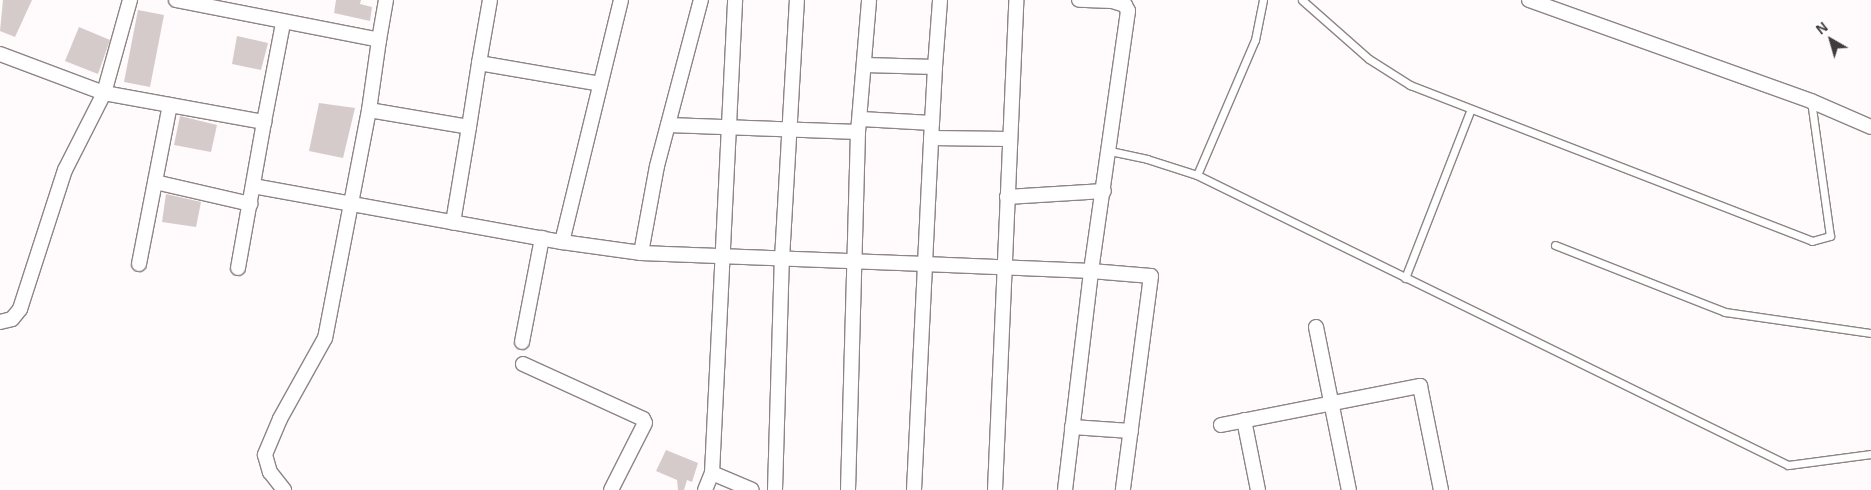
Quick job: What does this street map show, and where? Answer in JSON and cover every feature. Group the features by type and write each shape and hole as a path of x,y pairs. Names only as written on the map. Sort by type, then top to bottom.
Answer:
{"street":[{"path":"0,322 12,319 20,309 65,170 104,93 130,0"},
{"path":"176,0 193,2 283,23 379,40"},
{"path":"284,490 270,472 265,455 280,419 325,338 369,110 386,0"},
{"path":"453,223 490,0"},
{"path":"562,242 620,0"},
{"path":"641,253 668,125 701,0"},
{"path":"705,490 712,473 726,127 735,0"},
{"path":"775,490 782,259 797,0"},
{"path":"848,490 859,125 869,0"},
{"path":"914,490 940,0"},
{"path":"995,490 1016,0"},
{"path":"1065,490 1091,270 1110,151 1128,8 1112,1 1079,0"},
{"path":"1529,0 1811,101 1871,127"},
{"path":"238,268 283,23"},
{"path":"0,54 104,93 264,122"},
{"path":"479,63 600,84"},
{"path":"865,65 935,67"},
{"path":"139,264 170,105"},
{"path":"369,110 469,127"},
{"path":"668,125 790,129 932,123"},
{"path":"932,138 1009,138"},
{"path":"155,182 250,204"},
{"path":"253,186 562,242 641,253 1004,266 1091,270 1150,276 1123,490"},
{"path":"1007,197 1104,191"},
{"path":"522,342 542,238"},
{"path":"1316,327 1349,490"},
{"path":"523,364 643,419 644,423 611,490"},
{"path":"1221,424 1420,386 1441,490"},
{"path":"1244,420 1258,490"},
{"path":"1072,427 1131,431"},
{"path":"712,473 752,490"}],"lane":[{"path":"1197,175 1255,40 1263,0"},
{"path":"1302,0 1369,58 1410,85 1812,241 1830,236 1811,101"},
{"path":"1406,278 1471,109"},
{"path":"1110,151 1147,159 1197,175 1788,465 1871,454"},
{"path":"1555,246 1725,312 1871,332"}],"building":[{"path":"3,0 32,0 15,37 0,31"},
{"path":"336,0 361,0 360,4 372,7 370,21 334,13"},
{"path":"138,10 164,15 150,87 124,82"},
{"path":"79,27 110,40 98,74 65,61"},
{"path":"237,36 268,43 261,70 232,64"},
{"path":"319,103 355,108 343,158 309,151"},
{"path":"180,116 217,125 211,152 174,145"},
{"path":"166,194 201,202 196,227 162,222"},
{"path":"666,450 698,463 692,482 687,480 684,490 678,490 677,480 656,471"}]}
